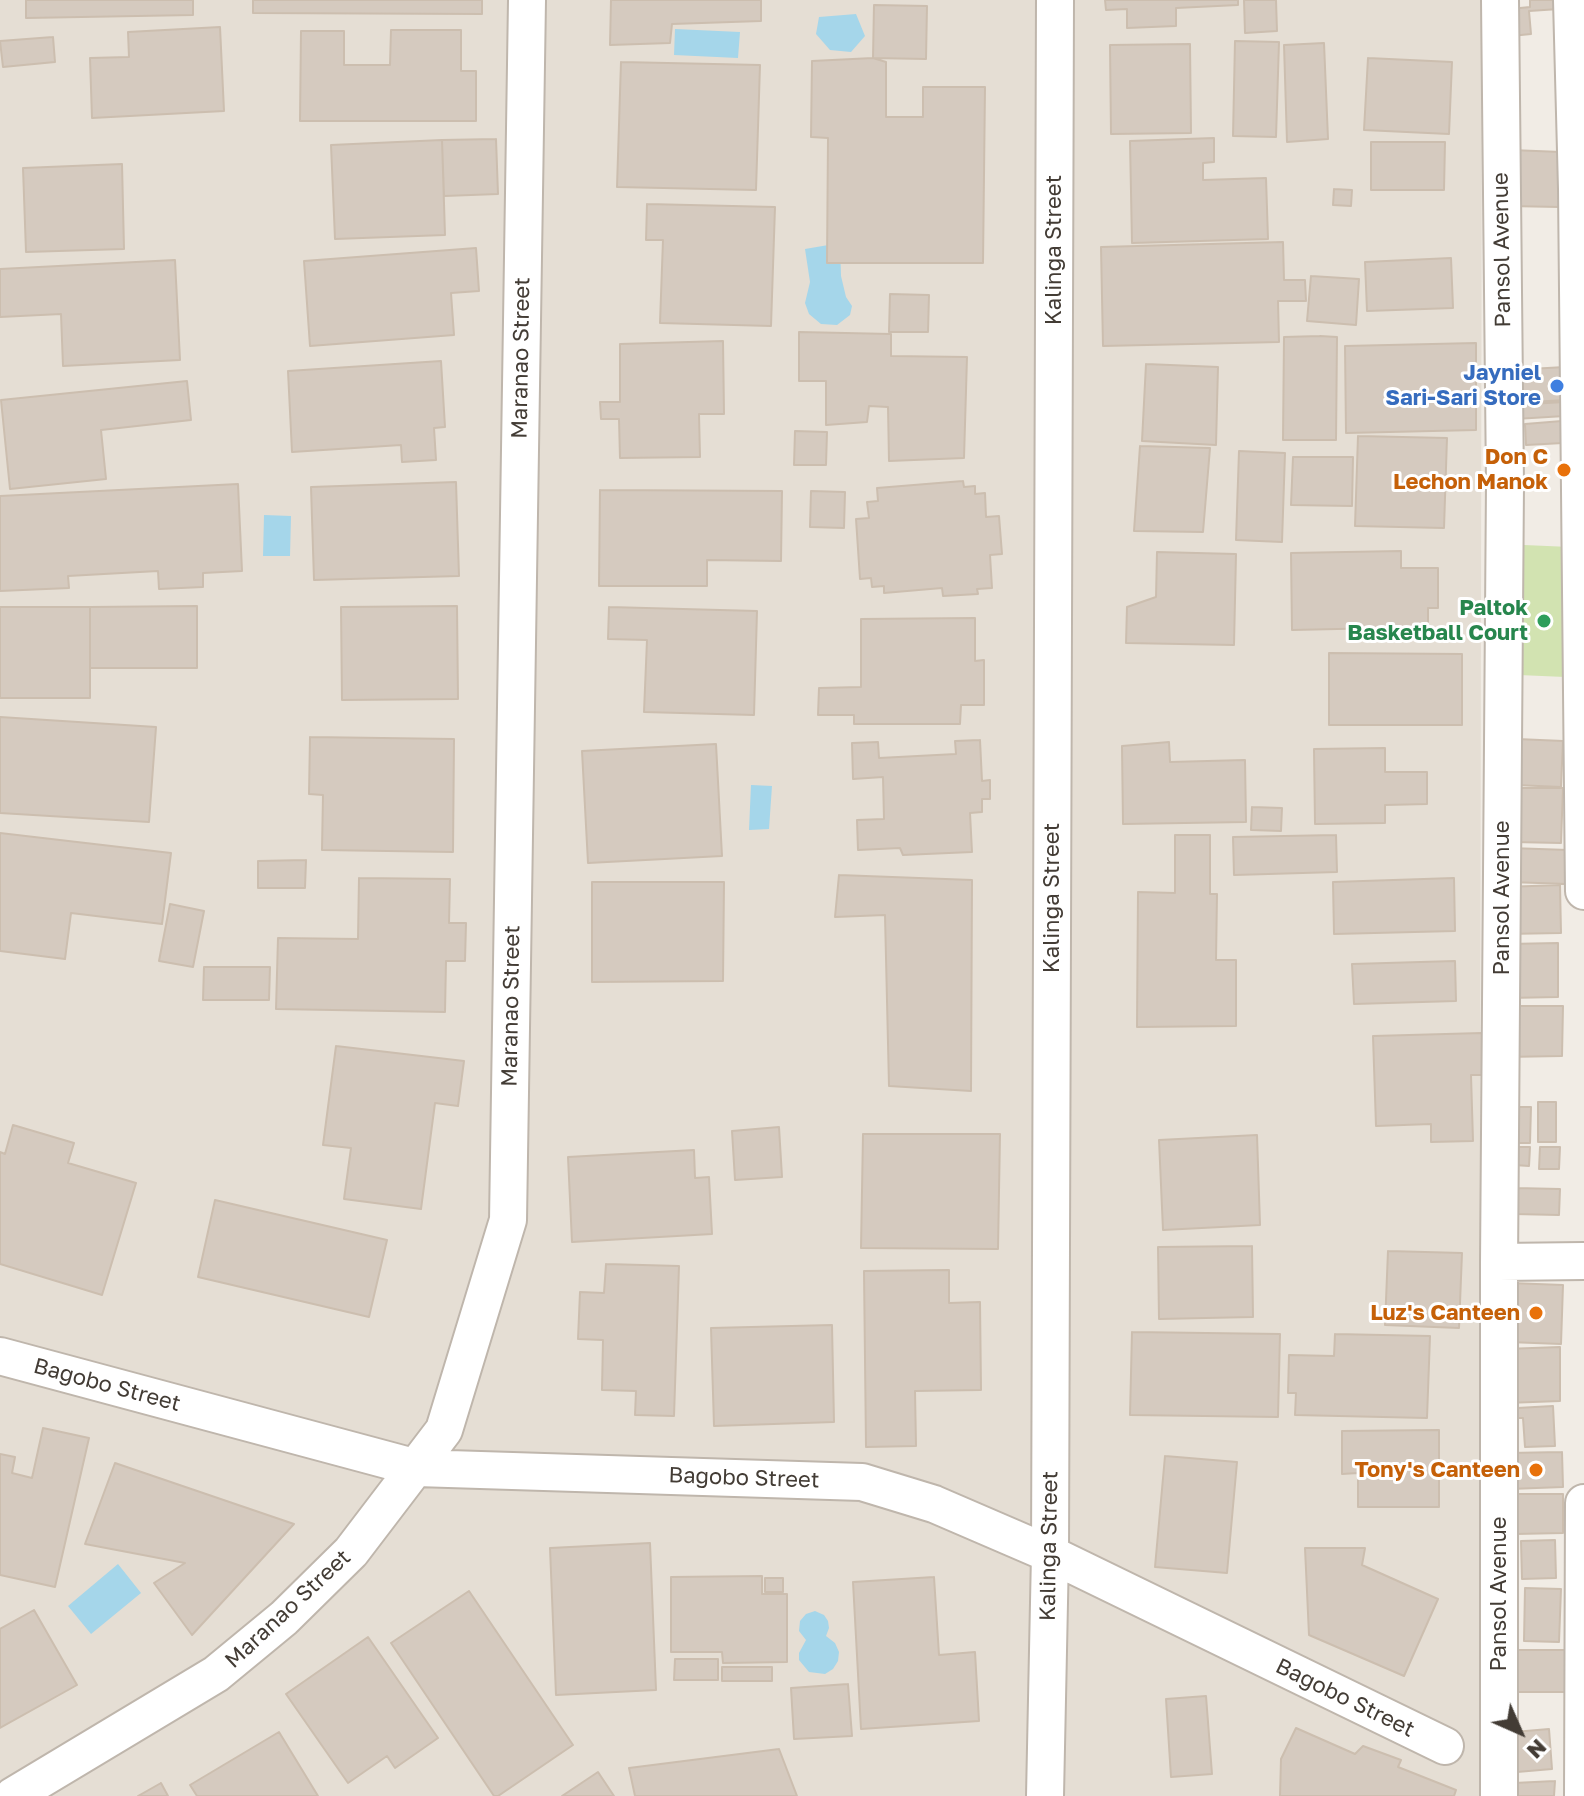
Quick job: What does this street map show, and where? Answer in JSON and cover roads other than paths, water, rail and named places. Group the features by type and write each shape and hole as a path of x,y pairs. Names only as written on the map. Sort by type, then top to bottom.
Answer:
{"street":[{"name":"Maranao Street","path":"13,1796 216,1674 284,1618 351,1552 444,1430 508,1220 527,0"},
{"name":"Kalinga Street","path":"1045,1796 1050,1554 1055,0"},
{"name":"Pansol Avenue","path":"1499,1796 1499,1262 1505,500 1500,0"},
{"path":"1572,0 1577,189 1584,891"},
{"path":"1499,1262 1584,1261"},
{"name":"Bagobo Street","path":"0,1356 417,1468 862,1482 934,1504 1050,1554 1445,1746"},
{"path":"1583,1796 1584,1503"}],"water":[{"path":"856,14 865,36 851,52 830,50 816,34 819,17"},
{"path":"675,29 740,32 738,58 674,55"},
{"path":"840,243 841,276 846,297 852,306 850,315 837,325 821,324 809,314 805,303 810,282 805,249"},
{"path":"264,515 291,516 290,556 263,556"},
{"path":"751,785 772,786 769,829 749,830"},
{"path":"118,1564 141,1593 91,1634 68,1606"},
{"path":"815,1611 828,1621 826,1636 835,1643 839,1652 833,1669 825,1674 809,1672 799,1660 806,1640 799,1631 800,1621 806,1614"}],"place":[{"name":"Jayniel Sari-Sari Store","path":"1557,386"},
{"name":"Don C Lechon Manok","path":"1564,470"},
{"name":"Paltok Basketball Court","path":"1544,621"},
{"name":"Luz's Canteen","path":"1536,1313"},
{"name":"Tony's Canteen","path":"1536,1470"}]}
